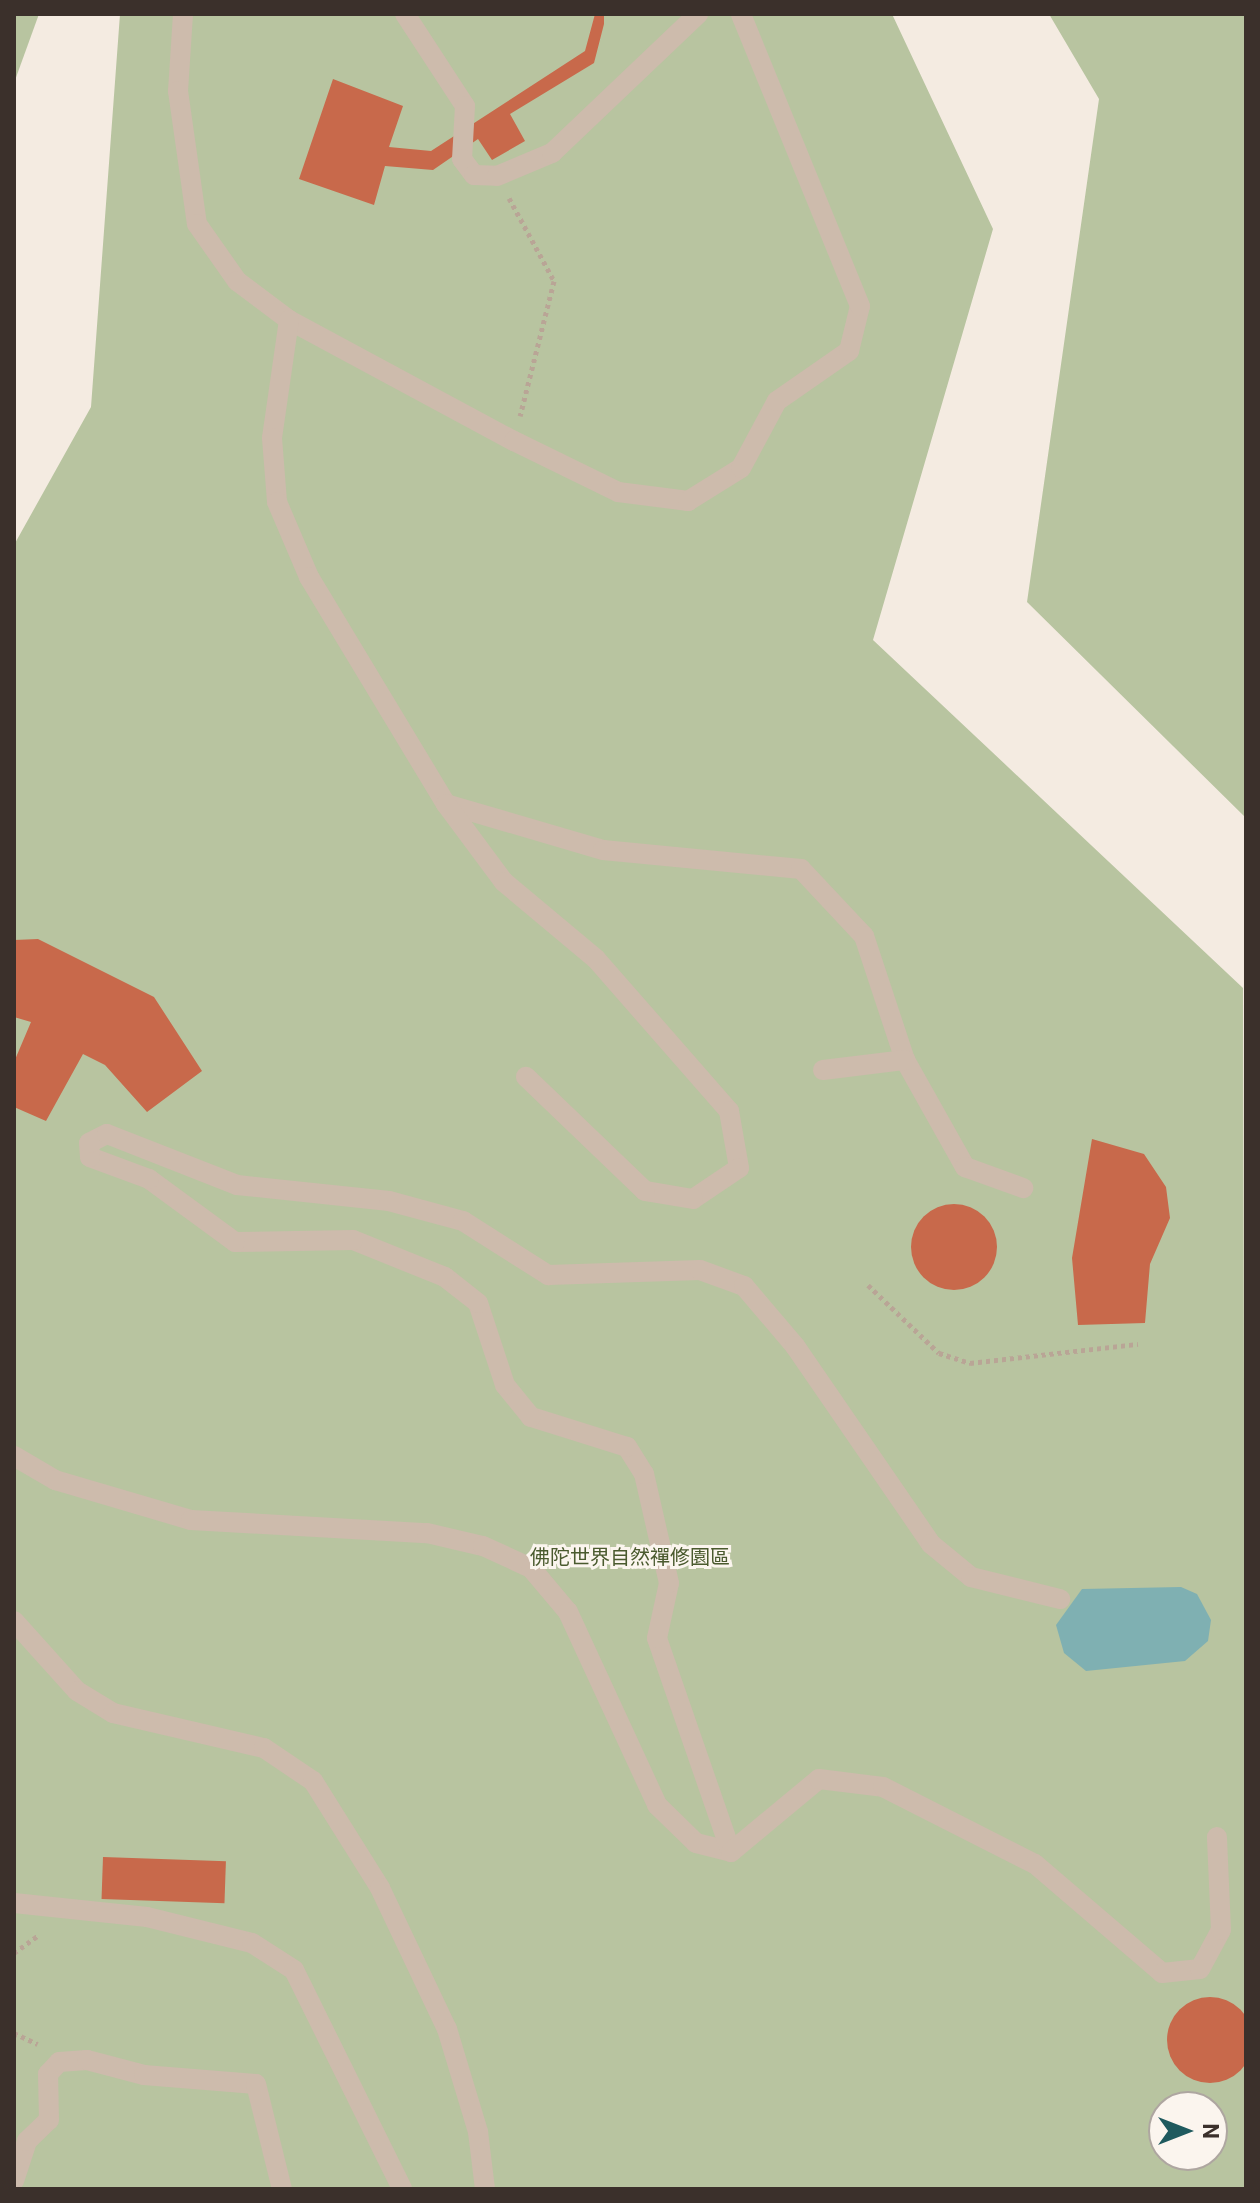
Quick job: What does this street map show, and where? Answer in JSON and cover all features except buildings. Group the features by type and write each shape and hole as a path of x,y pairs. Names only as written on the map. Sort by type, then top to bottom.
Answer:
{"lane":[{"path":"183,14 178,91 197,224 237,281 289,320 514,441 618,492 688,501 741,468 777,401 849,351 860,306 741,14"},
{"path":"405,14 465,106 462,159 474,175 497,176 552,153 698,14"},
{"path":"289,320 272,438 277,502 309,577 446,804 504,882 596,959 729,1111 739,1168 693,1199 645,1191 526,1077"},
{"path":"446,804 603,850 801,869 864,936 905,1060 965,1167 1023,1188"},
{"path":"823,1070 905,1060"},
{"path":"731,1852 657,1638 669,1583 644,1474 627,1447 577,1438 531,1417 505,1385 478,1303 445,1277 353,1240 235,1242 149,1179 90,1157 89,1143 107,1134 237,1185 389,1201 463,1221 548,1275 700,1270 744,1286 795,1346 931,1544 971,1577 1060,1599"},
{"path":"14,1456 55,1480 191,1520 427,1533 483,1546 531,1568 568,1612 657,1805 696,1843 731,1852"},
{"path":"14,1621 77,1691 113,1713 264,1748 313,1781 380,1888 447,2029 478,2132 485,2189"},
{"path":"731,1852 819,1779 883,1787 1035,1864 1162,1973 1200,1969 1221,1930 1217,1837"},
{"path":"14,1903 147,1917 252,1943 294,1970 402,2189"},
{"path":"14,2181 27,2141 49,2120 48,2074 59,2062 87,2060 144,2075 256,2084 282,2189"}],"path":[{"path":"497,176 554,281 514,441"},
{"path":"868,1285 939,1353 970,1363 1138,1344"}],"green space":[{"path":"14,14 39,14 14,83"},
{"name":"佛陀世界自然禪修園區","path":"120,14 892,14 993,229 873,640 1243,988 1246,2189 14,2189 14,545 91,407"},
{"path":"1049,14 1246,14 1246,818 1027,602 1099,99"}],"water":[{"path":"1181,1587 1197,1594 1211,1620 1208,1641 1185,1661 1086,1671 1064,1653 1056,1625 1082,1589"}]}
